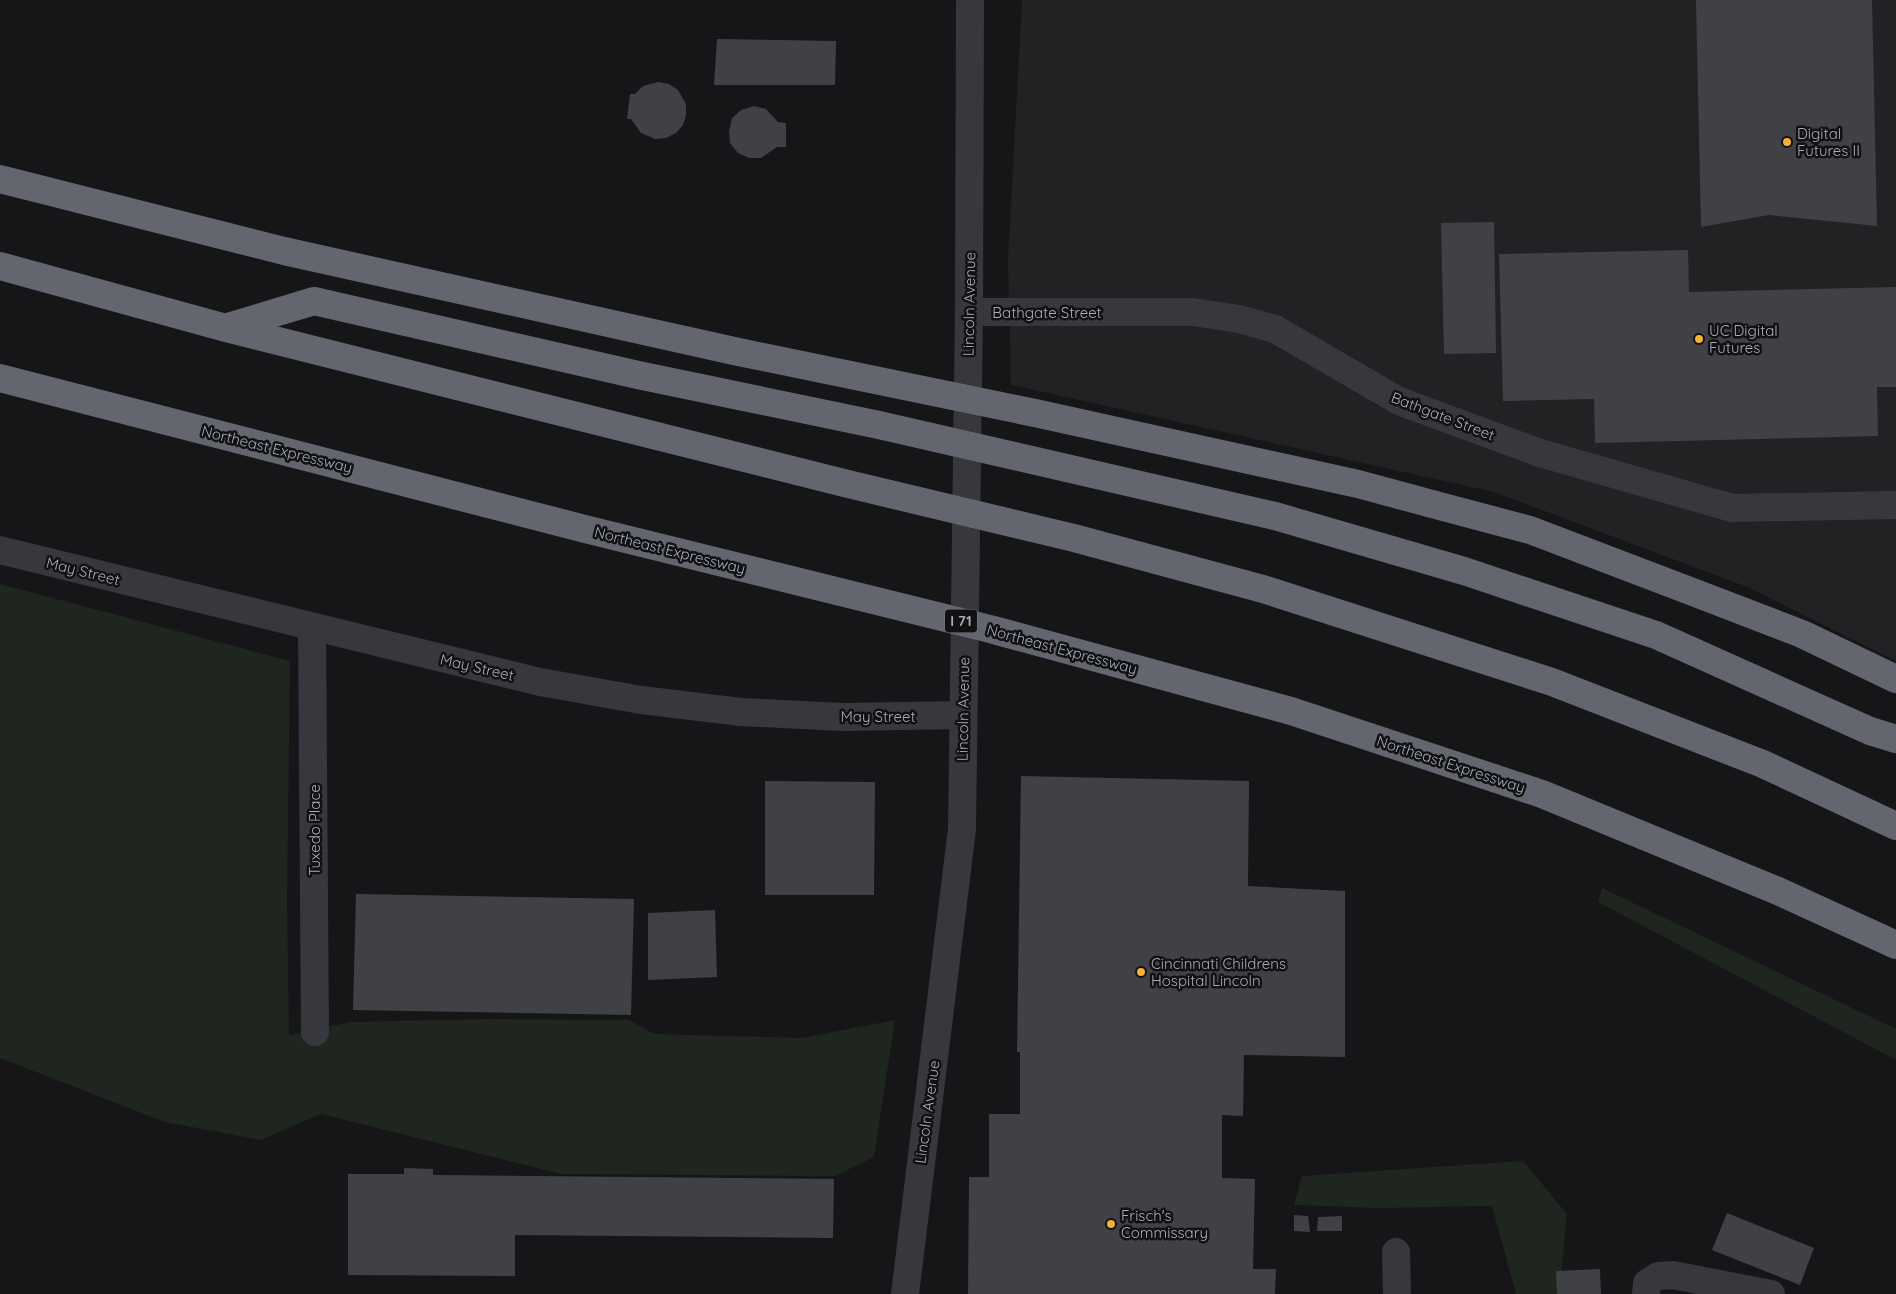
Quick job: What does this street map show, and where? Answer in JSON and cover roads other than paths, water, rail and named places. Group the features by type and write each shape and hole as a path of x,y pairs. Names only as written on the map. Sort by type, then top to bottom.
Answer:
{"highway":[{"path":"0,179 284,250 734,351 1045,415 1358,484 1530,530 1802,634 1896,679"},
{"path":"0,266 226,328 844,483 1074,538 1263,589 1552,682 1764,764 1896,826"},
{"path":"226,328 314,301 638,375 878,425 1275,516 1492,580 1656,635 1870,731 1896,739"},
{"name":"Northeast Expressway","path":"0,378 586,529 990,629 1290,711 1542,794 1778,891 1896,945"}],"street":[{"name":"Lincoln Avenue","path":"905,1294 962,829 969,312 970,0"},
{"name":"Bathgate Street","path":"969,312 1193,312 1239,319 1275,329 1399,401 1540,453 1732,508 1896,505"},
{"name":"May Street","path":"0,550 312,628 540,682 641,700 741,712 843,717 964,703"},
{"name":"Tuxedo Place","path":"312,628 315,1032"},
{"path":"1396,1252 1397,1294"},
{"path":"1646,1294 1647,1283 1658,1276 1672,1275 1771,1294"}],"place":[{"name":"Digital Futures II","path":"1787,142"},
{"name":"UC Digital Futures","path":"1699,339"},
{"name":"Cincinnati Childrens Hospital Lincoln","path":"1141,972"},
{"name":"Frisch's Commissary","path":"1111,1224"}]}
